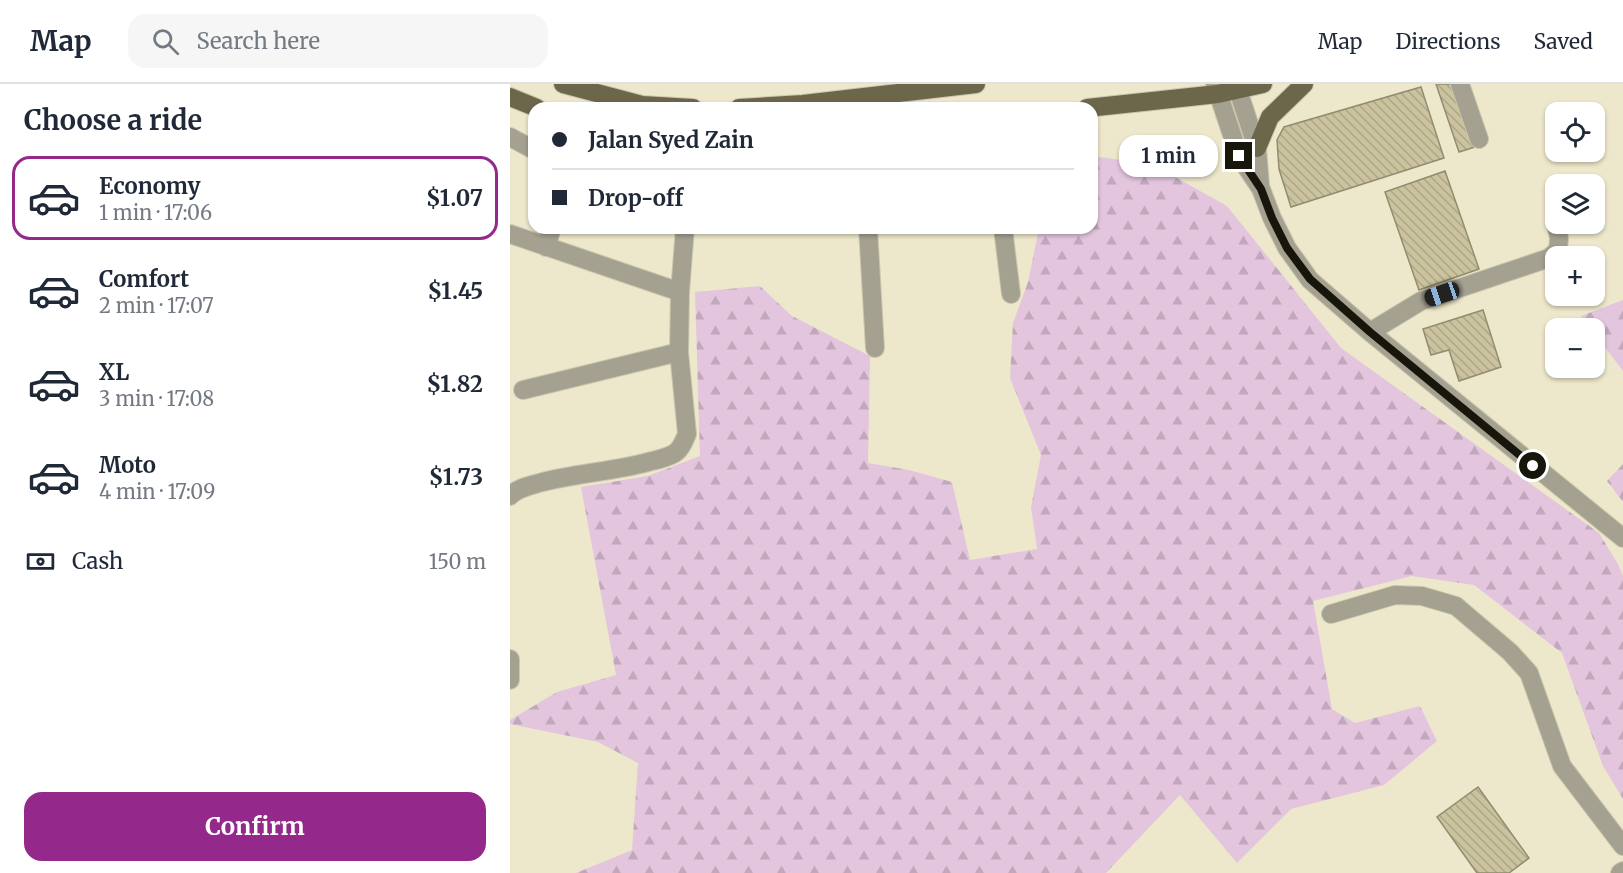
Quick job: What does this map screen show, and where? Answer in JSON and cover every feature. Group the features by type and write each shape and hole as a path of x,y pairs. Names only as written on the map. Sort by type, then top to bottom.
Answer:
{"main road":[{"path":"563,84 592,88 633,102"},
{"path":"779,102 852,91 976,84"},
{"path":"1098,106 1263,84"},
{"path":"1257,148 1270,117 1304,84"},
{"path":"510,97 528,104"}],"street":[{"path":"1460,84 1479,139"},
{"path":"1237,87 1257,148 1261,189"},
{"path":"1216,89 1239,156 1261,189 1287,248 1310,279 1370,332 1623,538"},
{"path":"510,138 528,147"},
{"path":"510,234 680,292"},
{"path":"546,246 550,234"},
{"path":"510,496 513,492 558,478 626,468 675,453 682,445 687,434 679,352 680,292 685,234"},
{"path":"868,234 874,348"},
{"path":"1004,234 1011,294"},
{"path":"1370,332 1420,301 1549,258 1558,250 1558,234"},
{"path":"523,390 679,352"},
{"path":"1331,614 1395,595 1422,596 1456,606 1510,652 1529,673 1562,766 1623,846"},
{"path":"510,659 510,680"}],"green space":[{"path":"1098,157 1152,164 1227,206 1341,348 1599,533 1623,576 1623,799 1603,766 1562,653 1474,585 1412,576 1313,601 1332,709 1355,723 1420,706 1437,741 1384,785 1291,809 1237,863 1180,795 1106,873 576,873 632,850 638,763 598,742 510,724 510,720 557,692 616,675 581,487 648,476 700,456 695,292 760,286 792,316 870,356 868,463 909,470 952,482 970,560 1037,549 1031,507 1041,455 1010,378 1013,323 1028,282 1038,234 1098,234"},
{"path":"1623,300 1623,371 1605,347 1605,318 1583,318 1581,316"},
{"path":"1623,464 1623,502 1607,481"}],"building":[{"path":"1436,84 1454,84 1475,147 1459,152"},
{"path":"1421,87 1444,158 1291,207 1279,169 1277,140 1284,127"},
{"path":"1445,171 1479,269 1419,290 1385,192"},
{"path":"1483,310 1501,367 1459,381 1449,350 1431,355 1423,329"},
{"path":"1478,787 1529,858 1509,873 1477,873 1437,817"}],"route":[{"path":"1239,156 1261,189 1287,248 1310,279 1370,332 1533,466"}]}
